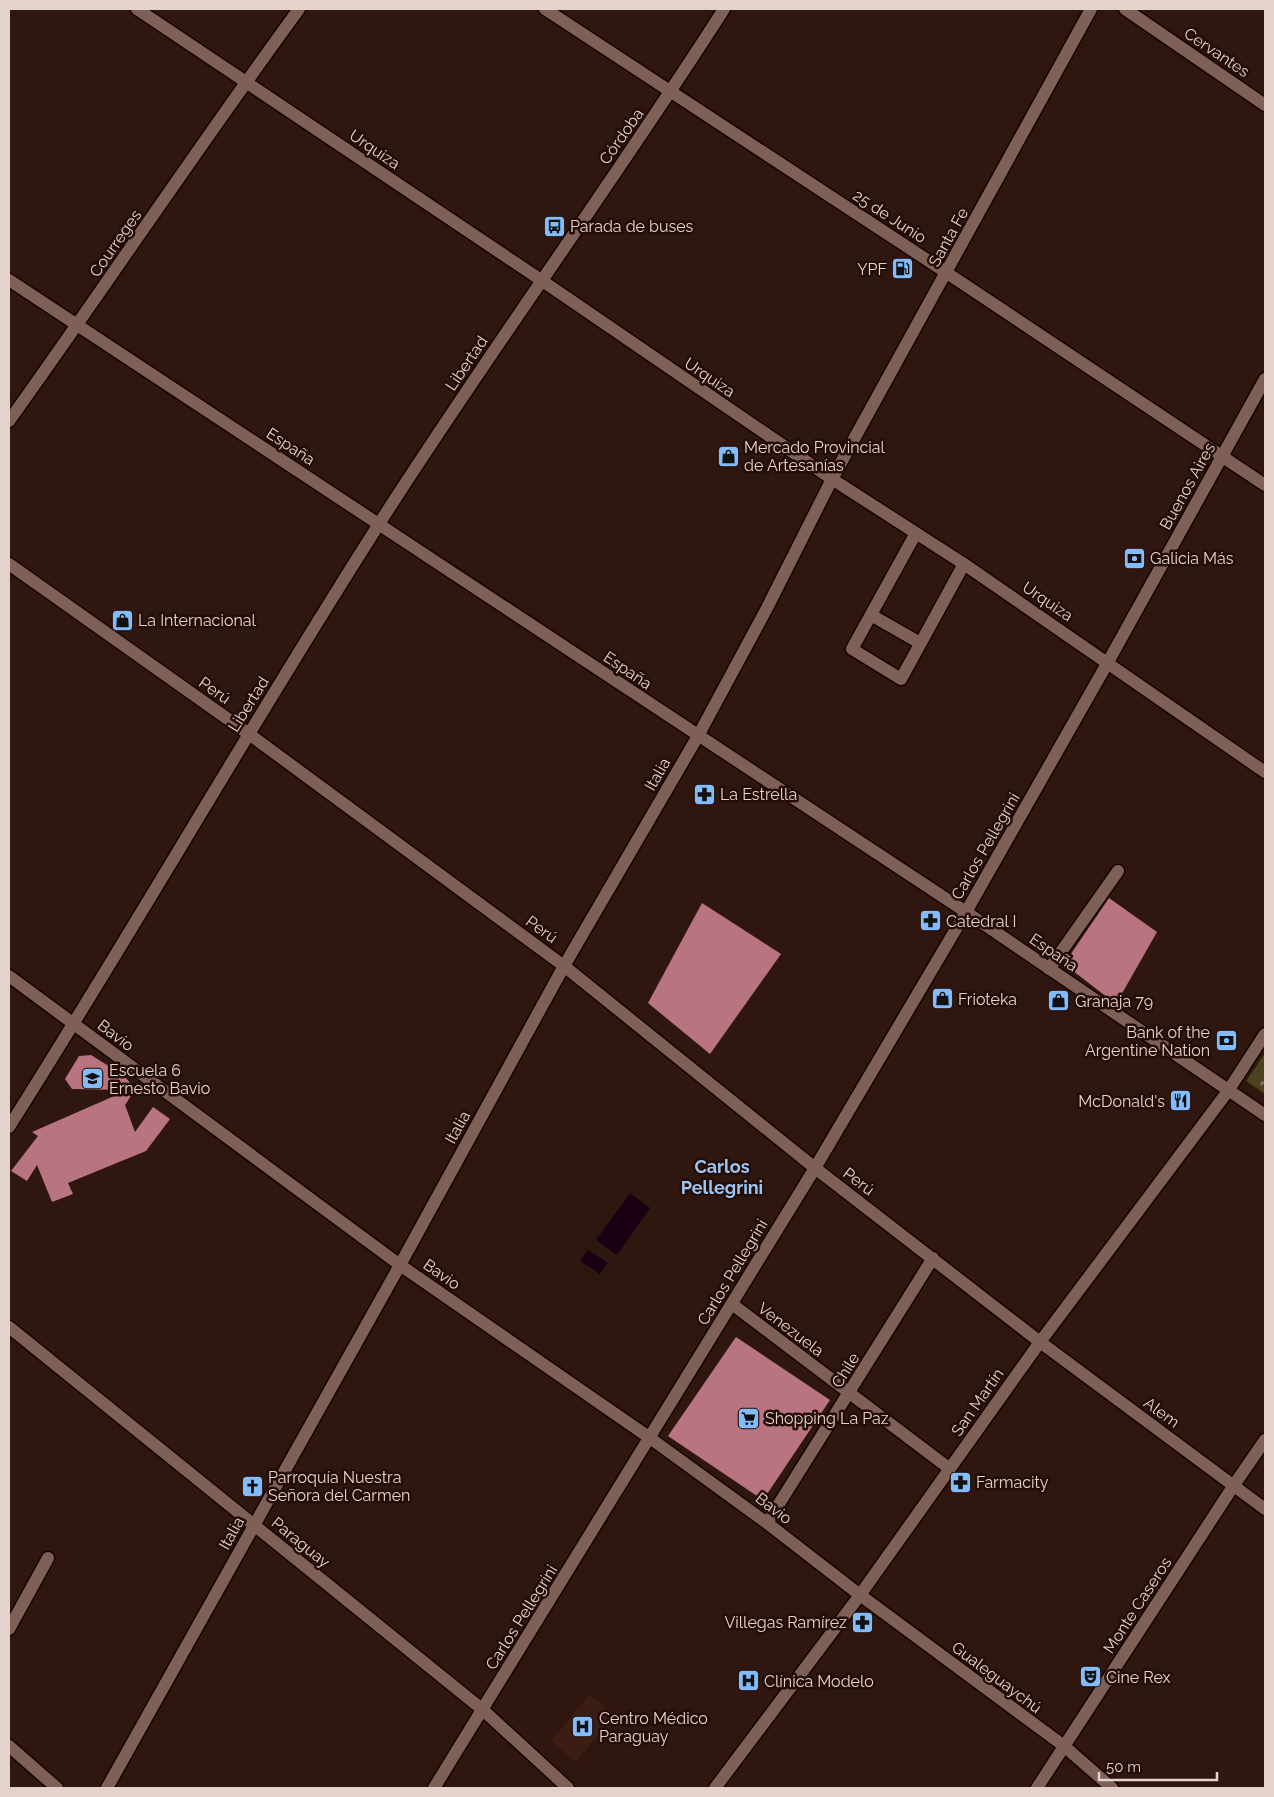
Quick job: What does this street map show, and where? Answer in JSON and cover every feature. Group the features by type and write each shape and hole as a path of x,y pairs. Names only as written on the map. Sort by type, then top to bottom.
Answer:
{"street":[{"name":"Urquiza","path":"137,9 541,280 832,480 964,564 1265,772"},
{"name":"Courreges","path":"9,421 299,9"},
{"name":"25 de Junio","path":"545,9 1265,485"},
{"name":"Córdoba","path":"541,280 671,92 724,9"},
{"name":"Santa Fe","path":"832,480 1091,9"},
{"name":"Cervantes","path":"1125,9 1265,105"},
{"name":"España","path":"9,280 966,912 1265,1116"},
{"name":"Libertad","path":"9,1127 74,1024 379,523 541,280"},
{"name":"Buenos Aires","path":"1108,662 1265,379"},
{"name":"Italia","path":"107,1788 400,1265 564,966 698,736 768,608 832,480"},
{"path":"916,533 852,649 901,679 964,564"},
{"name":"Perú","path":"9,564 249,734 564,966 815,1168 1040,1342"},
{"path":"871,615 920,643"},
{"name":"Carlos Pellegrini","path":"434,1788 815,1168 966,912 1108,662"},
{"path":"1048,968 1118,871"},
{"name":"Bavio","path":"9,976 400,1265 650,1438 767,1523 860,1595"},
{"name":"San Martín","path":"715,1788 860,1595 1040,1342 1228,1091 1265,1034"},
{"name":"Chile","path":"767,1523 850,1394 933,1258"},
{"name":"Venezuela","path":"732,1304 950,1469"},
{"name":"Paraguay","path":"9,1327 483,1710 568,1788"},
{"name":"Alem","path":"1040,1342 1265,1509"},
{"name":"Monte Caseros","path":"1037,1788 1265,1440"},
{"path":"9,1629 48,1558"},
{"name":"Gualeguaychú","path":"860,1595 1064,1746 1112,1788"},
{"path":"9,1746 57,1788"}],"path":[{"path":"1264,1086 1265,1079"}],"shaded area":[{"path":"1265,1053 1265,1094 1246,1081"},
{"path":"630,1193 650,1208 617,1255 596,1240"},
{"path":"588,1250 608,1263 600,1274 580,1261"},
{"name":"Centro Médico Paraguay","path":"589,1695 615,1714 576,1762 551,1741"}],"building":[{"path":"1109,898 1157,932 1116,1004 1064,964"},
{"path":"702,903 781,954 710,1054 648,1003"},
{"path":"91,1055 123,1075 134,1087 138,1085 125,1105 135,1132 153,1107 170,1119 146,1151 68,1183 73,1194 52,1202 37,1165 27,1181 11,1171 38,1136 32,1132 128,1090 72,1089 65,1079 79,1056"},
{"name":"Shopping La Paz","path":"736,1337 830,1400 763,1500 668,1436"}],"place":[{"name":"Parada de buses","path":"554,226"},
{"name":"YPF","path":"903,269"},
{"name":"Mercado Provincial de Artesanías","path":"728,456"},
{"name":"Galicia Más","path":"1134,558"},
{"name":"La Internacional","path":"122,620"},
{"name":"La Estrella","path":"704,794"},
{"name":"Catedral I","path":"930,921"},
{"name":"Frioteka","path":"942,999"},
{"name":"Granaja 79","path":"1059,1001"},
{"name":"Bank of the Argentine Nation","path":"1226,1041"},
{"name":"Escuela 6 Ernesto Bavio","path":"93,1079"},
{"name":"McDonald's","path":"1181,1101"},
{"name":"Shopping La Paz","path":"749,1418"},
{"name":"Farmacity","path":"960,1482"},
{"name":"Parroquía Nuestra Señora del Carmen","path":"252,1486"},
{"name":"Villegas Ramírez","path":"863,1622"},
{"name":"Cine Rex","path":"1090,1677"},
{"name":"Clínica Modelo","path":"748,1681"},
{"name":"Centro Médico Paraguay","path":"583,1727"}],"district":[{"name":"Carlos Pellegrini","path":"722,1177"}]}
